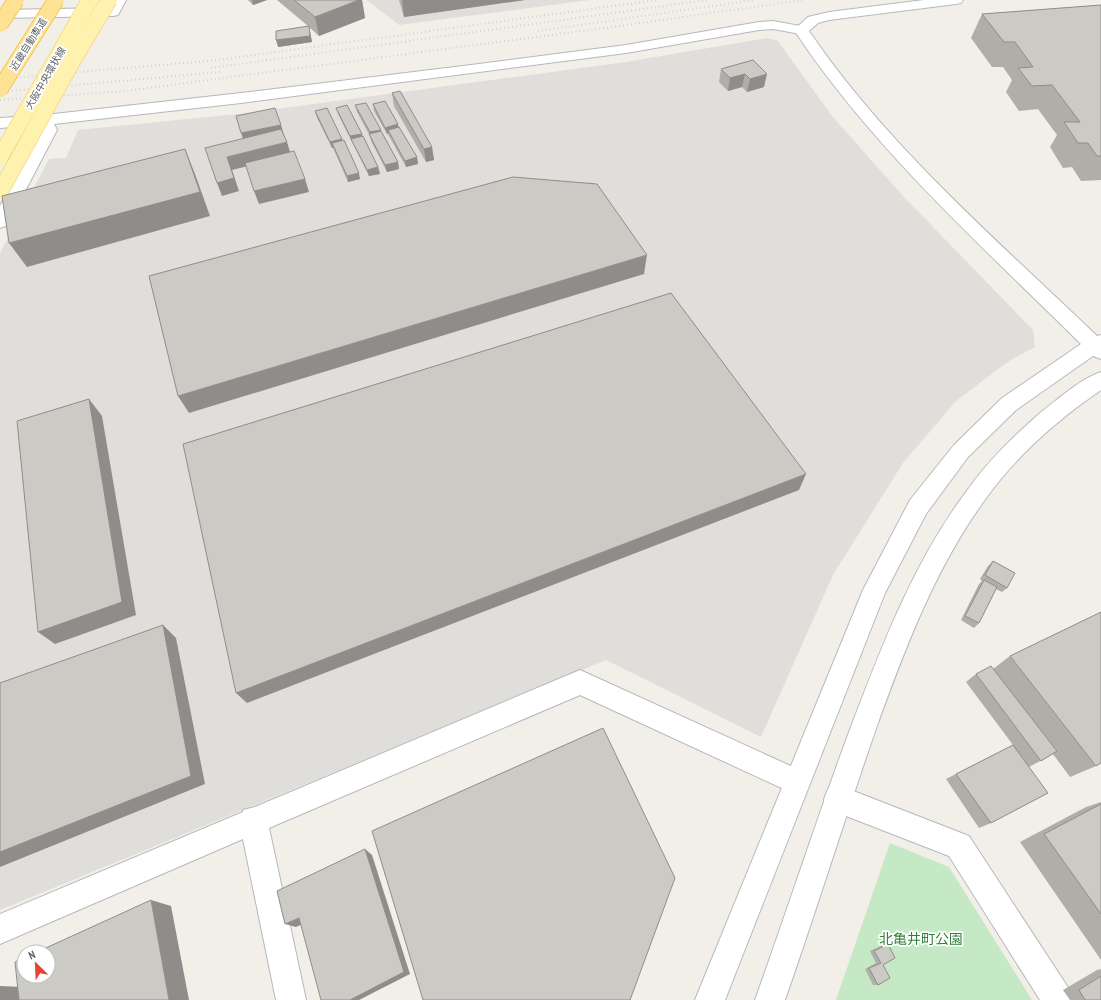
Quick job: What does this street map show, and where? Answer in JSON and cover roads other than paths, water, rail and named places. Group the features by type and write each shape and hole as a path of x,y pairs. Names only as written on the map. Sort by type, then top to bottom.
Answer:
{"highway":[{"path":"0,24 16,0"},
{"name":"近畿自動車道","path":"0,89 56,0"}],"main road":[{"name":"大阪中央環状線","path":"0,156 90,0"},
{"path":"0,192 73,60 109,0"}],"street":[{"path":"0,14 112,12 119,0"},
{"path":"801,30 812,20 829,16 956,0"},
{"path":"0,123 45,120 464,70 626,49 759,26 773,25 801,30 812,47 875,128 942,198 1099,346 1009,404 961,451 918,507 874,590 710,1000"},
{"path":"0,222 50,130 45,120"},
{"path":"770,1000 873,701 909,612 942,547 966,508 1015,449 1066,404 1101,380"},
{"path":"0,929 580,682 797,782"},
{"path":"838,799 959,846 1058,1000"},
{"path":"253,820 291,1000"}],"railway":[{"path":"0,79 218,60 657,0"},
{"path":"211,68 708,0"},
{"path":"538,31 755,0"},
{"path":"0,100 125,91 612,27 804,0"},
{"path":"0,92 220,72"}],"park label":[{"name":"北亀井町公園","path":"921,939"}]}
